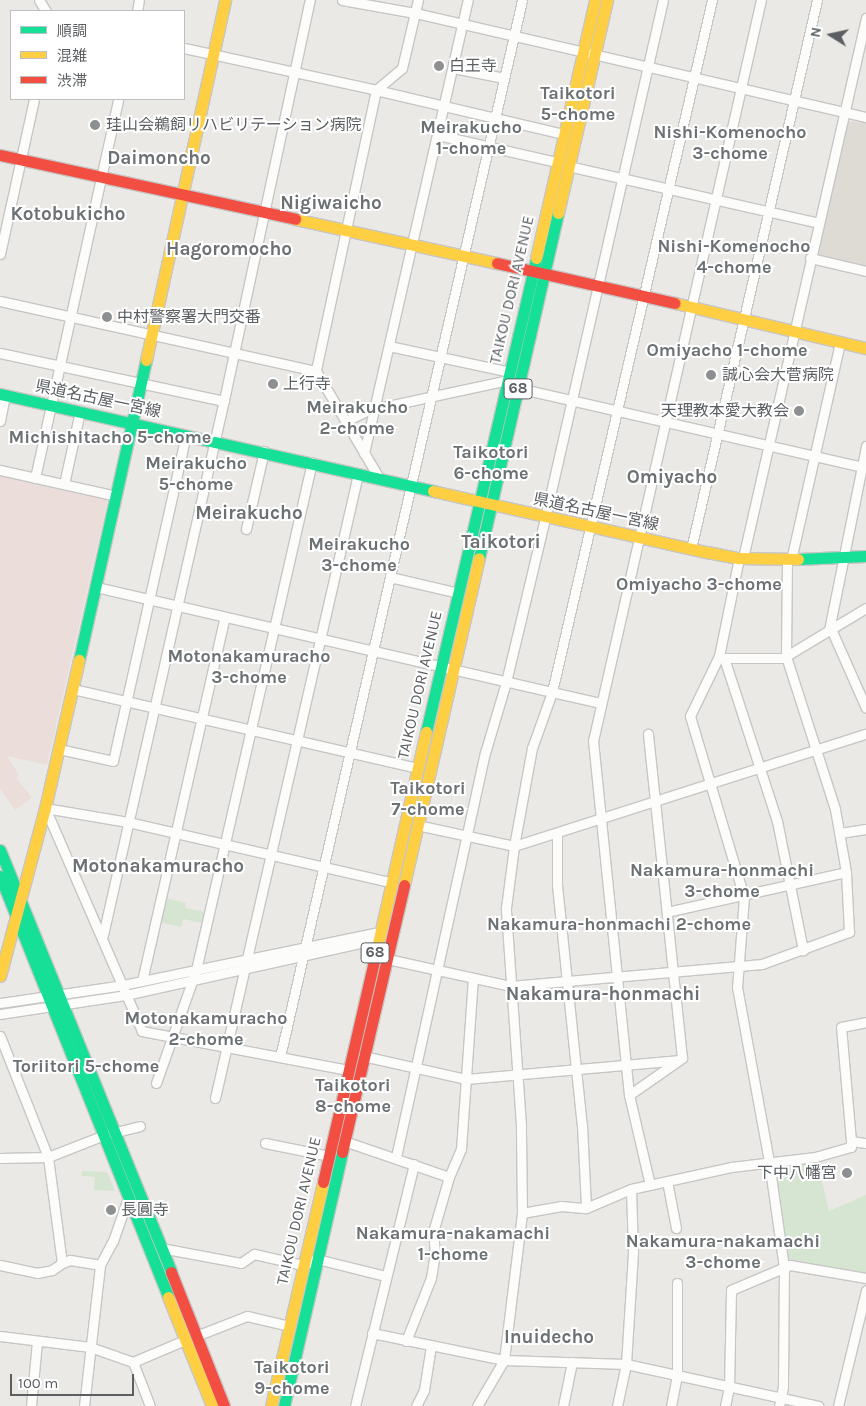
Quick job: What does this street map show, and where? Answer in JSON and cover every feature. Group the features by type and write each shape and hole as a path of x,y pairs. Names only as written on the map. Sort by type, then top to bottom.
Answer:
{"main road":[{"path":"0,976 17,914 20,894 46,808 142,384 225,0"},
{"name":"TAIKOU DORI AVENUE","path":"272,1406 418,768 447,669 458,593 486,503 518,388 539,272 589,55 595,0"},
{"name":"TAIKOU DORI AVENUE","path":"563,164 564,134 607,0"},
{"path":"0,155 598,285 866,348"},
{"name":"TAIKOU DORI AVENUE","path":"285,1406 417,825 447,669 486,503 509,376 539,272"},
{"name":"県道名古屋一宮線","path":"3,394 264,451 545,518 691,549 741,558 789,560 866,556"},
{"path":"0,850 20,894 56,1000 128,1198 190,1338 224,1406"},
{"path":"1,882 116,1132 161,1248 211,1406"}],"street":[{"path":"103,935 224,401 310,0"},
{"path":"342,0 415,13 648,69 844,114 866,117"},
{"path":"379,478 316,371 376,90 402,68 418,0"},
{"path":"364,453 468,0"},
{"path":"280,1057 462,255 522,0"},
{"path":"396,1156 485,753 506,682 545,518 664,0"},
{"path":"477,1406 504,1360 522,1213 517,1074 506,898 514,846 532,748 552,692 712,0"},
{"path":"650,1185 629,1095 593,741 663,421 716,200 761,0"},
{"path":"691,549 745,320 792,102 817,0"},
{"path":"780,1402 784,1267 769,1162 737,988 744,897 690,716 721,657 741,558 795,332 810,258 866,18"},
{"path":"185,48 564,134"},
{"path":"453,68 504,78"},
{"path":"0,254 34,100"},
{"path":"35,478 118,100"},
{"path":"438,135 818,224"},
{"path":"810,258 866,271"},
{"path":"0,301 316,371"},
{"path":"374,956 510,986 762,964 803,950 835,934 849,932 846,872 834,804 815,751 786,656 789,560 840,342"},
{"path":"389,346 509,376"},
{"path":"0,353 224,401"},
{"path":"346,421 375,408 509,376"},
{"path":"518,388 862,467"},
{"path":"0,421 3,394"},
{"path":"64,484 80,411"},
{"path":"59,749 113,761 186,435"},
{"path":"866,446 842,558 830,630 866,708"},
{"path":"246,529 264,451"},
{"path":"156,1083 174,1038 196,970 312,462"},
{"path":"0,470 116,496"},
{"path":"215,1098 358,474"},
{"path":"390,577 458,593"},
{"path":"96,587 600,703"},
{"path":"721,657 786,656 866,608"},
{"path":"142,981 225,617"},
{"path":"721,657 777,821 803,950"},
{"path":"73,689 418,768"},
{"path":"648,734 673,971 680,1059"},
{"path":"417,825 514,846 711,786 866,734"},
{"path":"46,808 128,822 391,882"},
{"path":"46,808 103,935 142,1031 348,1070"},
{"path":"840,833 866,829"},
{"path":"557,834 557,885 582,1125 586,1208"},
{"path":"667,912 744,897 846,872"},
{"path":"0,1003 126,995 246,966 305,946 379,936"},
{"path":"0,1014 196,970 246,966 303,957 379,936"},
{"path":"406,1341 431,1278 435,1254 434,1232 449,1177 461,1150 473,978"},
{"path":"522,1213 561,1206 586,1208 631,1189 769,1162 815,1157 851,1147 841,1027 866,1022"},
{"path":"0,1036 48,1156 62,1263"},
{"path":"363,1056 466,1078 680,1059"},
{"path":"629,1095 680,1059"},
{"path":"0,1158 48,1156 104,1135 140,1126"},
{"path":"344,1141 396,1156 449,1177"},
{"path":"851,1141 866,1143"},
{"path":"265,1143 329,1156"},
{"path":"355,1406 385,1276 414,1164"},
{"path":"667,1181 676,1228"},
{"path":"617,1406 626,1364 634,1252 631,1189"},
{"path":"84,1406 100,1265 113,1242 128,1198"},
{"path":"161,1248 241,1263 254,1254 303,1265 317,1259 385,1276"},
{"path":"0,1265 37,1273 52,1270 70,1260 100,1265"},
{"path":"725,1406 729,1386 731,1290 790,1265 866,1278"},
{"path":"671,1406 677,1375 677,1283"},
{"path":"838,1406 866,1290"},
{"path":"0,1336 90,1347 133,1362 247,1316 289,1326"},
{"path":"372,1333 504,1360 626,1364 729,1386 780,1402 818,1406"},
{"path":"30,1406 37,1340"},
{"path":"416,1406 424,1390 432,1346"},
{"path":"133,1362 150,1406"},
{"path":"562,1406 572,1362"}],"shaded area":[{"path":"847,121 866,123 866,267 816,254"},
{"path":"0,475 108,499 47,765 7,756 19,775 16,778 32,798 15,810 0,788"}],"green space":[{"path":"165,898 186,903 185,908 205,912 202,923 183,919 181,927 159,922"},
{"path":"817,1159 829,1211 866,1195 866,1273 788,1260 774,1166"},
{"path":"82,1171 107,1172 115,1191 94,1190 95,1177 82,1176"}],"traffic: fast":[{"path":"479,558 558,213"},
{"path":"426,732 536,258"},
{"path":"79,660 146,360"},
{"path":"0,394 433,491"},
{"path":"798,559 866,556"},
{"path":"0,850 171,1272"},
{"path":"0,876 168,1297"},
{"path":"284,1406 342,1152"}],"traffic: slow":[{"path":"146,360 225,0"},
{"path":"536,258 595,0"},
{"path":"558,213 607,0"},
{"path":"295,219 497,263"},
{"path":"675,303 866,348"},
{"path":"433,491 739,558 798,559"},
{"path":"404,885 479,558"},
{"path":"0,976 45,808 79,660"},
{"path":"374,961 426,732"},
{"path":"271,1406 323,1182"},
{"path":"168,1297 212,1406"}],"traffic: jam":[{"path":"0,155 295,219"},
{"path":"497,263 675,303"},
{"path":"342,1152 404,885"},
{"path":"323,1182 374,961"},
{"path":"171,1272 224,1406"}],"place":[{"name":"白王寺","path":"439,66"},
{"name":"珪山会鵜飼リハビリテーション病院","path":"95,125"},
{"name":"中村警察署大門交番","path":"107,317"},
{"name":"誠心会大菅病院","path":"711,375"},
{"name":"上行寺","path":"273,384"},
{"name":"天理教本愛大教会","path":"799,411"},
{"name":"下中八幡宮","path":"847,1173"},
{"name":"長圓寺","path":"111,1210"}],"district":[{"name":"Taikotori 5-chome","path":"578,104"},
{"name":"Meirakucho 1-chome","path":"471,138"},
{"name":"Nishi-Komenocho 3-chome","path":"730,143"},
{"name":"Daimoncho","path":"159,159"},
{"name":"Nigiwaicho","path":"331,204"},
{"name":"Kotobukicho","path":"68,215"},
{"name":"Hagoromocho","path":"229,250"},
{"name":"Nishi-Komenocho 4-chome","path":"734,257"},
{"name":"Omiyacho 1-chome","path":"727,350"},
{"name":"Meirakucho 2-chome","path":"357,418"},
{"name":"Michishitacho 5-chome","path":"110,437"},
{"name":"Taikotori 6-chome","path":"491,463"},
{"name":"Meirakucho 5-chome","path":"196,474"},
{"name":"Omiyacho","path":"672,478"},
{"name":"Meirakucho","path":"249,514"},
{"name":"Taikotori","path":"501,543"},
{"name":"Meirakucho 3-chome","path":"359,555"},
{"name":"Omiyacho 3-chome","path":"699,584"},
{"name":"Motonakamuracho 3-chome","path":"249,668"},
{"name":"Taikotori 7-chome","path":"428,800"},
{"name":"Motonakamuracho","path":"158,867"},
{"name":"Nakamura-honmachi 3-chome","path":"722,881"},
{"name":"Nakamura-honmachi 2-chome","path":"619,924"},
{"name":"Nakamura-honmachi","path":"603,995"},
{"name":"Motonakamuracho 2-chome","path":"206,1029"},
{"name":"Toriitori 5-chome","path":"86,1066"},
{"name":"Taikotori 8-chome","path":"353,1096"},
{"name":"Nakamura-nakamachi 1-chome","path":"453,1244"},
{"name":"Nakamura-nakamachi 3-chome","path":"723,1252"},
{"name":"Inuidecho","path":"549,1338"},
{"name":"Taikotori 9-chome","path":"292,1378"}]}
